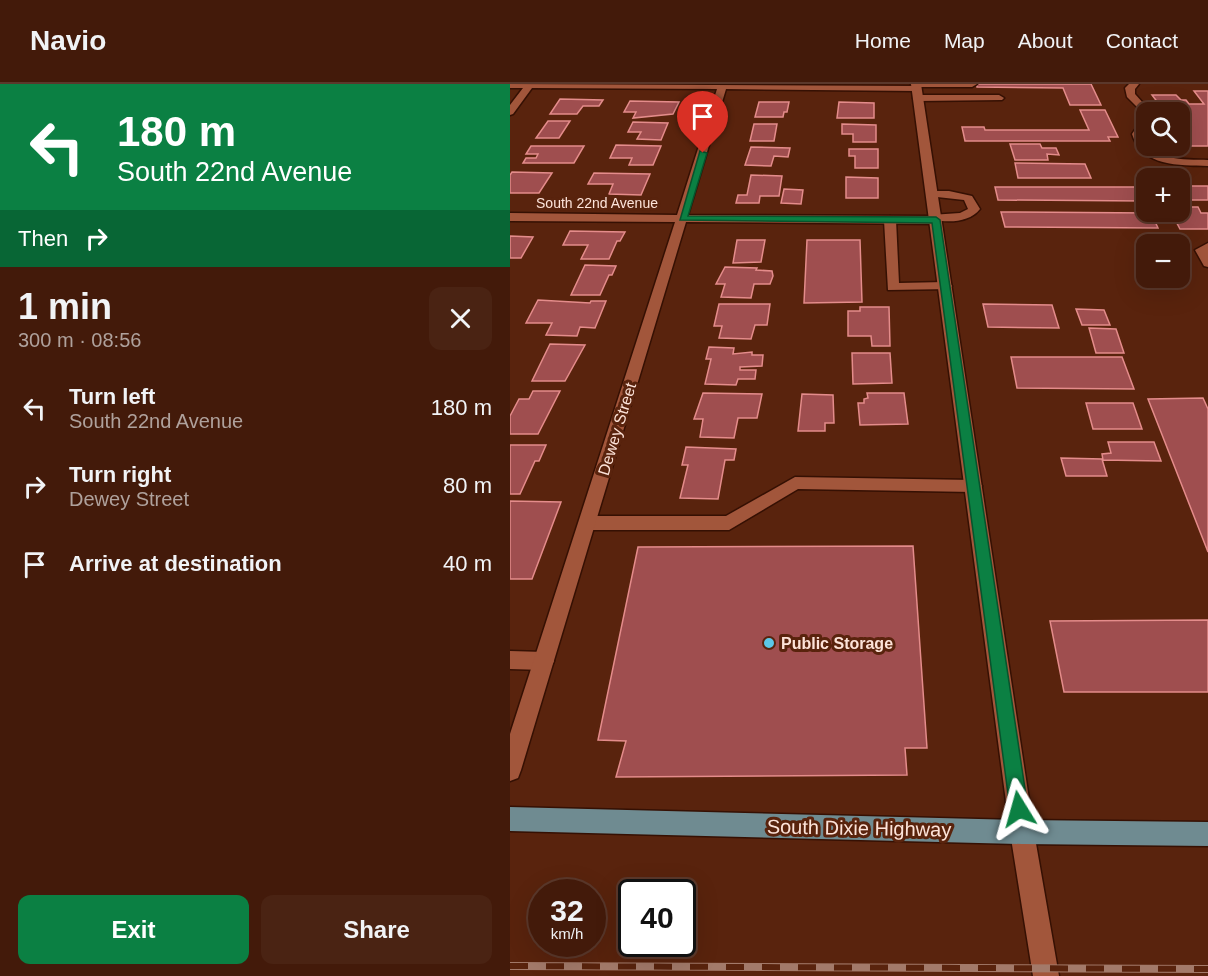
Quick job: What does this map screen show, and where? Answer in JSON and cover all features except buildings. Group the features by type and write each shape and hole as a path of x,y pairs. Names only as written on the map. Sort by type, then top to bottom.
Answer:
{"main road":[{"name":"South Dixie Highway","path":"510,819 1022,832 1208,834"}],"street":[{"path":"510,85 916,89 972,84"},
{"path":"1134,84 1130,88 1130,95 1137,102"},
{"path":"510,112 529,86"},
{"name":"Dewey Street","path":"510,770 589,523 722,88"},
{"path":"916,89 999,98"},
{"path":"916,89 1022,832 1046,976"},
{"path":"1156,156 1166,160 1208,163"},
{"name":"South 22nd Avenue","path":"510,217 890,220 936,219 971,213 974,208 968,198 949,194 932,194"},
{"path":"890,220 893,287 945,286"},
{"path":"1208,247 1201,250 1208,263"},
{"path":"589,523 729,523 795,483 973,486"},
{"path":"510,660 544,661"}],"railway":[{"path":"510,966 1208,969"}],"place":[{"name":"Public Storage","path":"769,643"}],"route":[{"path":"703,153 683,218 936,220 1019,809"}]}
